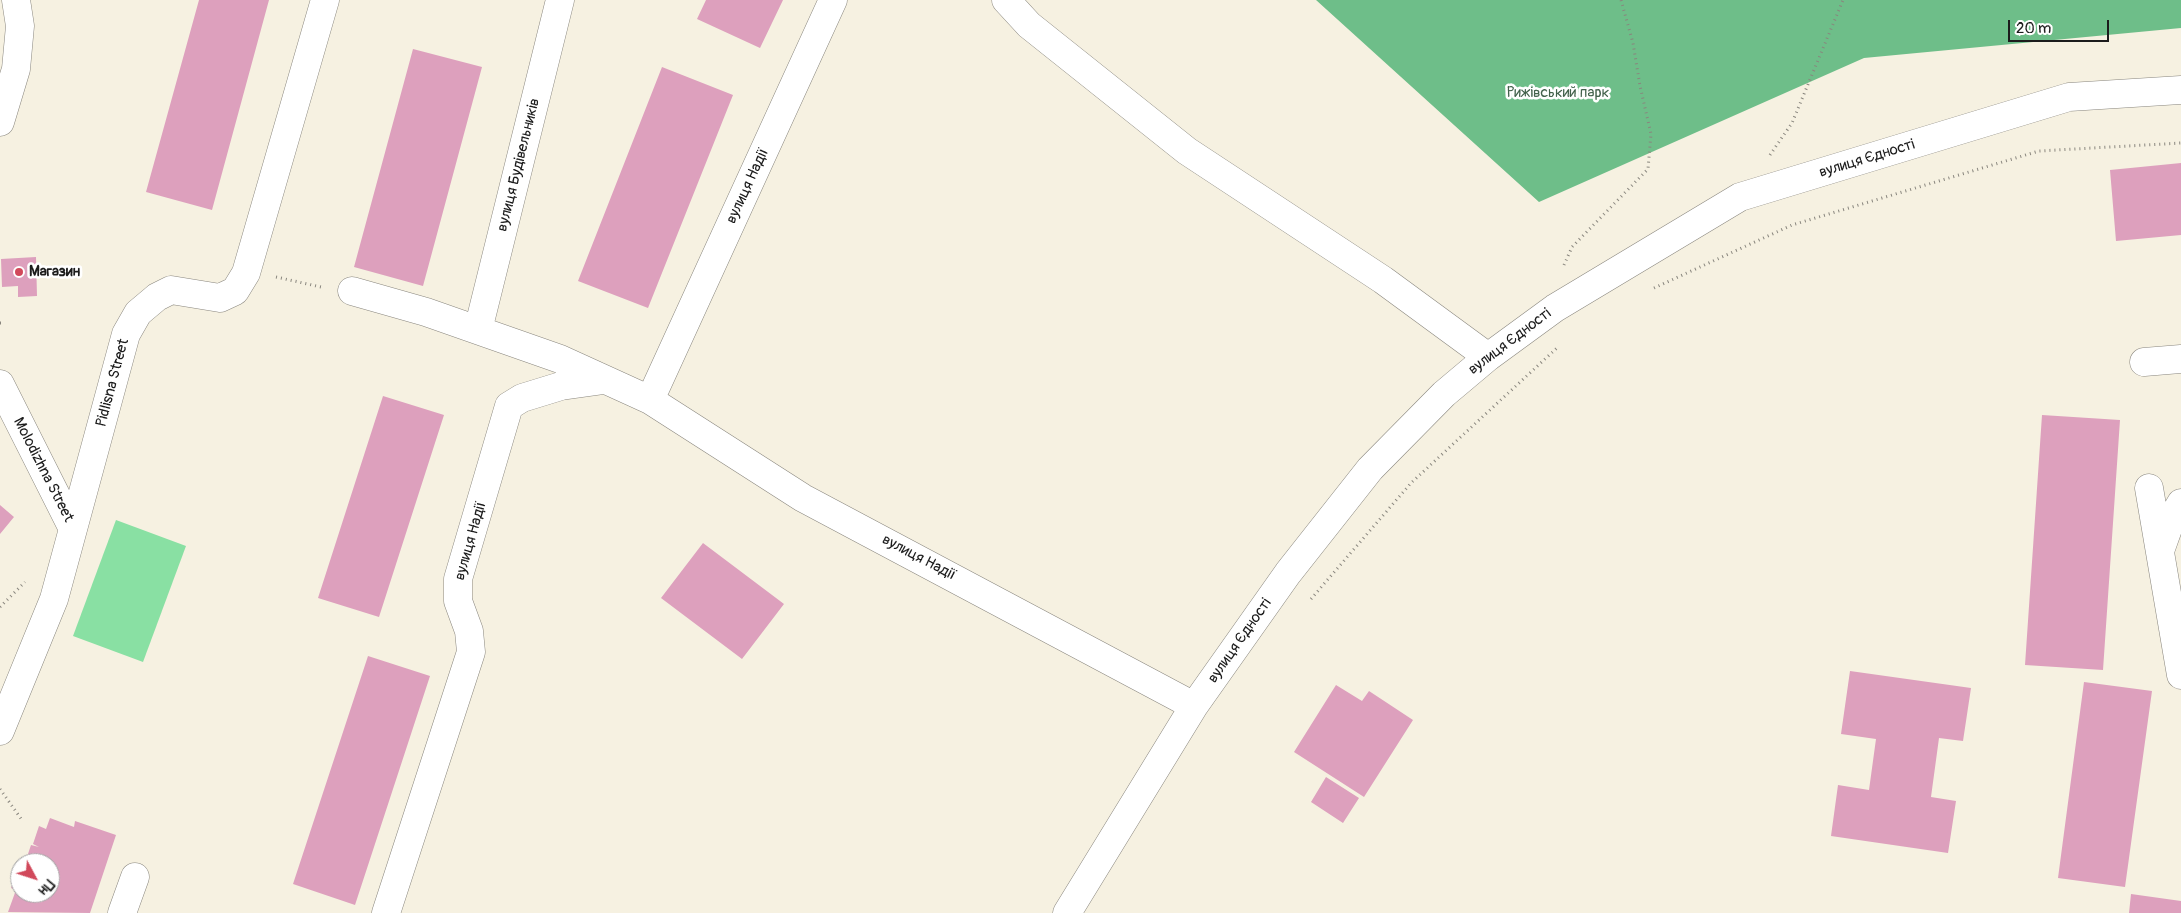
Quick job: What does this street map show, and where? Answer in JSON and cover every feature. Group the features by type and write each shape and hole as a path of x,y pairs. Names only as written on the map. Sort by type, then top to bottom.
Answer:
{"street":[{"path":"0,10 10,0"},
{"path":"0,122 16,69 20,26 16,0"},
{"name":"Pidlisna Street","path":"0,731 54,599 126,334 138,313 157,297 171,290 220,298 235,291 246,273 325,0"},
{"name":"вулиця Будівельників","path":"478,330 560,0"},
{"name":"вулиця Надії","path":"650,400 833,0"},
{"path":"1006,0 1029,25 1187,151 1383,280 1488,357"},
{"name":"вулиця Єдності","path":"1067,913 1194,706 1288,572 1370,469 1444,394 1488,357 1555,308 1740,197 2069,97 2181,90"},
{"name":"вулиця Надії","path":"352,291 426,312 560,359 650,400 803,498 1194,706"},
{"path":"2144,362 2181,359"},
{"name":"вулиця Надії","path":"386,913 469,662 472,641 458,601 458,579 509,406 522,398 560,386 604,380"},
{"name":"Molodizhna Street","path":"0,384 73,529"},
{"path":"2149,488 2181,675"},
{"path":"2160,553 2171,520 2181,503"},
{"path":"122,913 135,877"}],"path":[{"path":"1561,273 1572,247 1648,169 1651,134 1640,86 1634,43 1621,0"},
{"path":"1740,197 1792,123 1843,0"},
{"path":"1648,290 1792,226 2039,152 2181,143"},
{"path":"246,273 269,275 313,286 352,291"},
{"path":"1305,607 1411,483 1560,346"},
{"path":"0,607 30,577"},
{"path":"0,788 22,820"}],"green space":[{"name":"Рижівський парк","path":"1316,0 2181,0 2181,28 1864,58 1539,202"},
{"path":"116,520 186,546 143,662 73,636"}],"building":[{"path":"199,0 269,0 212,210 146,192"},
{"path":"706,0 783,0 760,48 697,19"},
{"path":"413,49 482,67 423,286 354,267"},
{"path":"662,67 733,95 648,308 578,281"},
{"path":"2181,163 2181,235 2116,241 2110,170"},
{"name":"Магазин","path":"36,257 37,296 18,297 18,286 2,287 1,259"},
{"path":"383,396 444,415 379,617 318,598"},
{"path":"2042,415 2120,420 2103,670 2025,665"},
{"path":"0,505 14,517 0,534"},
{"path":"703,543 784,604 742,659 661,598"},
{"path":"368,656 430,676 355,905 293,884"},
{"path":"1850,671 1971,688 1963,741 1939,738 1931,797 1956,801 1948,853 1831,836 1838,785 1869,790 1876,739 1841,734"},
{"path":"2084,682 2152,691 2125,887 2058,878"},
{"path":"1336,685 1362,701 1369,691 1413,720 1364,797 1294,752"},
{"path":"1326,777 1359,798 1343,823 1311,802"},
{"path":"50,818 74,827 75,821 116,835 90,913 8,912 11,903 60,903 60,853 28,853 31,845 39,847 33,844 39,826 46,829"},
{"path":"2131,894 2181,901 2181,913 2129,913"}],"place":[{"name":"Магазин","path":"19,272"}]}
